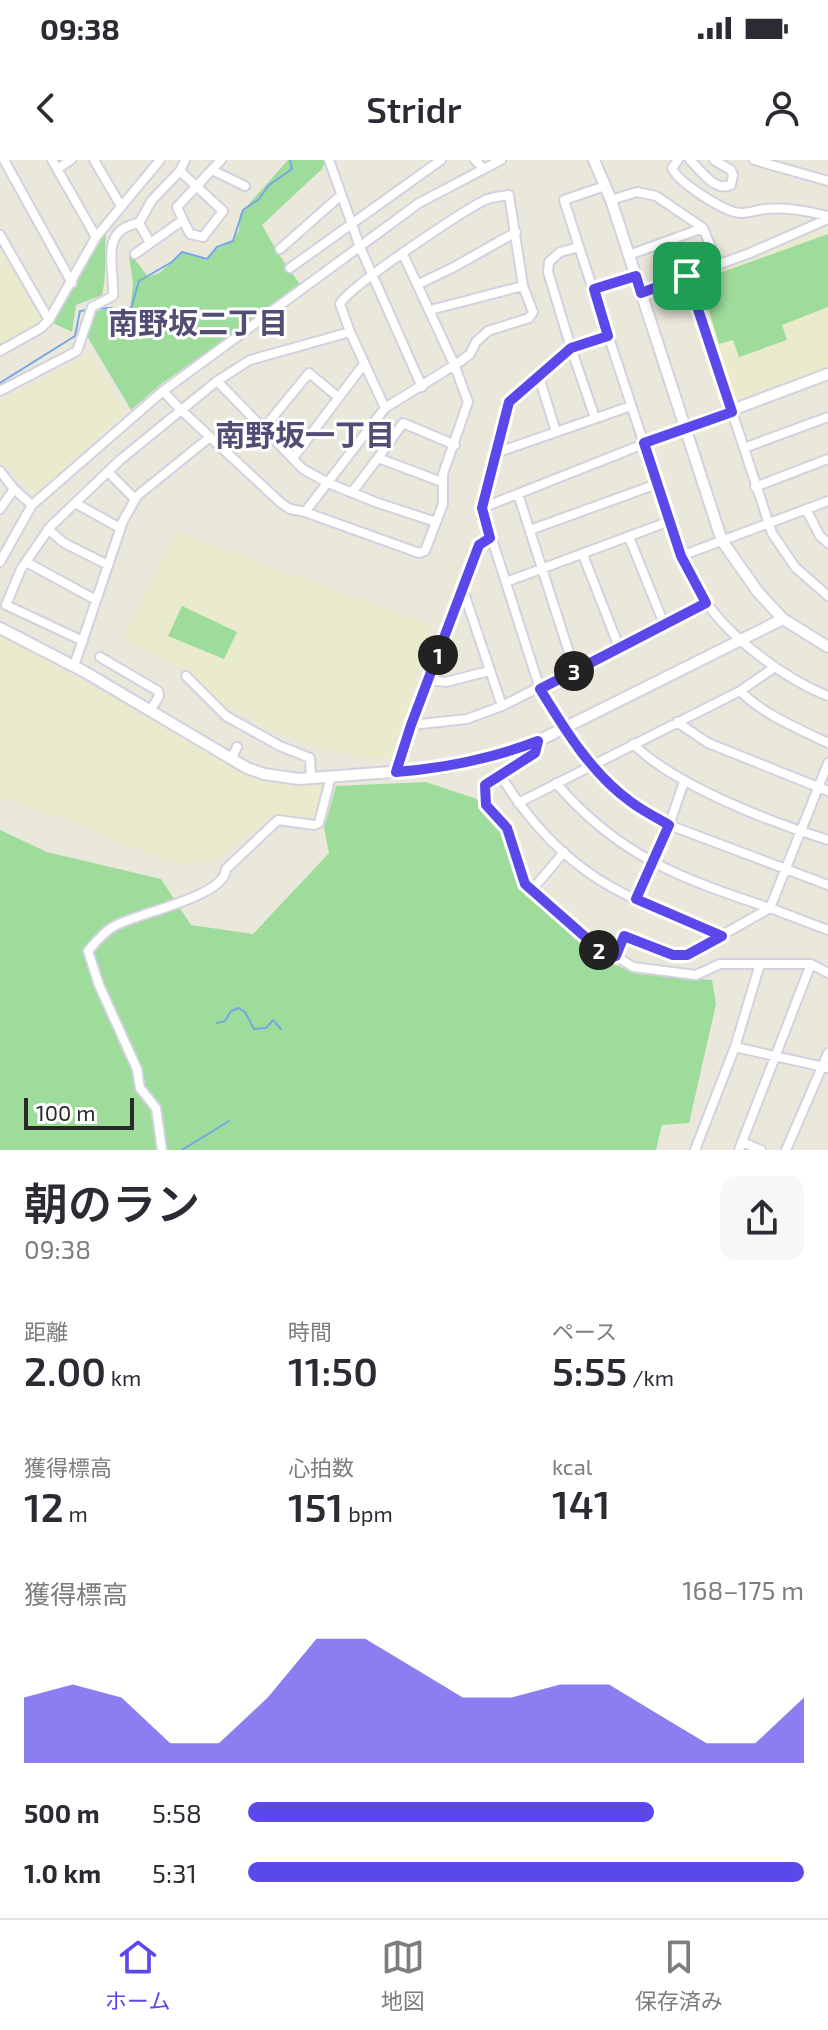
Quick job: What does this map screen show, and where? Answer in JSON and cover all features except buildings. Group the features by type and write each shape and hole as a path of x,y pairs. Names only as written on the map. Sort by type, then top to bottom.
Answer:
{"street":[{"path":"4,160 72,283"},
{"path":"71,160 54,164 96,237"},
{"path":"94,160 121,206"},
{"path":"0,351 41,328 49,320 96,237 160,160"},
{"path":"139,223 152,200 180,171 185,160"},
{"path":"180,171 197,187 223,211 203,237 190,234 177,207 197,187 221,160"},
{"path":"329,160 360,247 422,387"},
{"path":"290,268 441,160"},
{"path":"475,160 484,169"},
{"path":"0,562 32,505 163,391 419,203 501,160"},
{"path":"594,160 611,200 722,541 758,592 783,619 828,647"},
{"path":"678,160 672,168 674,173 728,210 740,213 798,209 828,218"},
{"path":"690,160 713,183 727,188 731,185 731,170 714,160"},
{"path":"754,160 828,181"},
{"path":"212,170 245,186"},
{"path":"605,186 564,200 681,556 706,603 741,640 801,684 828,696"},
{"path":"611,200 637,192 656,196 703,228 718,264"},
{"path":"305,512 385,408 470,354 476,342 488,331 529,318 533,312 523,286 509,195 486,200 373,273 343,297 340,304 350,332 385,408"},
{"path":"280,249 340,196"},
{"path":"641,293 750,253 828,218"},
{"path":"135,254 183,220"},
{"path":"139,223 150,243"},
{"path":"0,391 77,351 91,310 113,296 110,247 115,235 127,225 139,223"},
{"path":"629,255 703,228"},
{"path":"419,284 516,232"},
{"path":"0,235 49,320"},
{"path":"579,247 560,252 549,262 548,272 595,418"},
{"path":"163,391 290,509 419,553 425,551 443,504 442,482 468,402 419,284 403,254"},
{"path":"594,289 636,276"},
{"path":"687,276 768,524 795,567 828,596"},
{"path":"430,310 523,286"},
{"path":"83,646 3,603 48,529 108,472 217,381 250,360 350,332"},
{"path":"608,336 571,348 509,402 482,508 540,689 592,766 630,802 669,825 828,885"},
{"path":"293,458 364,364"},
{"path":"264,428 309,373 338,397"},
{"path":"482,508 828,374"},
{"path":"539,377 556,432"},
{"path":"217,381 303,469 328,483 436,522"},
{"path":"496,453 631,406"},
{"path":"744,448 828,417"},
{"path":"353,491 403,423 455,445"},
{"path":"74,666 120,528 135,499 210,437"},
{"path":"378,458 442,482"},
{"path":"755,487 828,459"},
{"path":"0,471 32,505"},
{"path":"108,472 135,499"},
{"path":"530,530 657,484"},
{"path":"0,509 14,489"},
{"path":"518,494 575,671"},
{"path":"681,556 828,501"},
{"path":"75,503 120,528"},
{"path":"806,509 820,536 828,543"},
{"path":"506,582 670,521"},
{"path":"48,529 64,543 108,565"},
{"path":"629,537 664,624"},
{"path":"396,772 479,545 490,538"},
{"path":"583,555 619,647"},
{"path":"26,562 96,600"},
{"path":"463,590 502,706"},
{"path":"411,725 467,719 502,706 706,603"},
{"path":"0,628 74,666 231,759 264,774 299,779 444,768 475,762 538,741 783,619"},
{"path":"100,657 158,691 159,696 150,711"},
{"path":"518,803 740,691 775,667"},
{"path":"429,680 446,682 489,671"},
{"path":"186,676 226,716 280,746 310,758 311,778"},
{"path":"740,691 751,702 828,743"},
{"path":"677,722 708,743 828,791"},
{"path":"538,741 535,753 485,785 486,805 507,828 525,884 608,957 616,956 633,967 696,975 720,964 811,964 828,973"},
{"path":"633,744 648,759 684,782 828,840"},
{"path":"231,759 237,747"},
{"path":"616,956 624,936 673,955 687,955 770,908 828,763"},
{"path":"162,1150 156,1108 140,1088 137,1069 99,985 88,951 110,928 141,913 180,904 221,882 226,876 226,869 278,820 319,823 331,776"},
{"path":"501,776 518,803 564,852 597,878 636,899 722,936"},
{"path":"636,899 669,825 684,782"},
{"path":"556,783 581,813 651,863 711,889 828,930"},
{"path":"532,890 564,852"},
{"path":"695,1150 735,1047 760,964"},
{"path":"761,1150 740,1146 811,964"},
{"path":"735,1047 825,1067"},
{"path":"786,1150 825,1067 828,1053"}],"shaded area":[{"path":"828,228 828,367 734,402 697,279"},
{"path":"0,249 42,321 0,347"},
{"path":"90,353 124,412 35,495 0,459 0,402"},
{"path":"176,532 430,625 394,761 352,756 288,738 213,699 188,671 123,641"},
{"path":"0,634 248,775 275,783 325,784 318,816 311,820 272,815 218,858 186,865 167,862 69,820 0,797"}],"green space":[{"path":"288,160 326,160 322,169 262,225 301,286 161,384 131,410 87,336 97,311 108,309 123,317 130,312 133,283 129,257 131,254 148,277 159,273 183,253 207,260 216,249 233,242 239,230 240,214"},
{"path":"102,230 106,234 102,295 76,305 72,332 51,322"},
{"path":"828,234 828,307 782,325 787,340 739,357 733,340 719,344 700,280"},
{"path":"182,606 237,632 224,659 168,636"},
{"path":"426,782 477,799 503,829 523,889 605,960 636,974 712,980 716,1004 689,1123 662,1125 656,1150 0,1150 0,830 47,852 161,879 191,925 253,934 329,853 324,828 336,786"}],"waterway":[{"path":"95,309 111,308 129,315 139,281 172,262 182,252 207,259 217,247 233,241 243,210 259,199 269,185 292,169 290,160"},
{"path":"0,383 75,336 80,311 88,310"},
{"path":"217,1023 225,1021 231,1011 239,1008 245,1012 254,1029 266,1028 273,1020 281,1029"},
{"path":"182,1150 229,1121"}],"district":[{"name":"南野坂二丁目","path":"198,322"},
{"name":"南野坂一丁目","path":"305,434"}],"route":[{"path":"636,276 641,293 687,276 732,412 644,443 681,556 706,603 540,689 592,766 630,802 669,825 636,899 722,936 687,955 673,955 624,936 616,956 608,957 525,884 507,828 486,805 483,794 485,785 535,753 538,741 475,762 396,772 479,545 490,538 482,508 509,402 571,348 608,336 594,289 636,276"}]}
